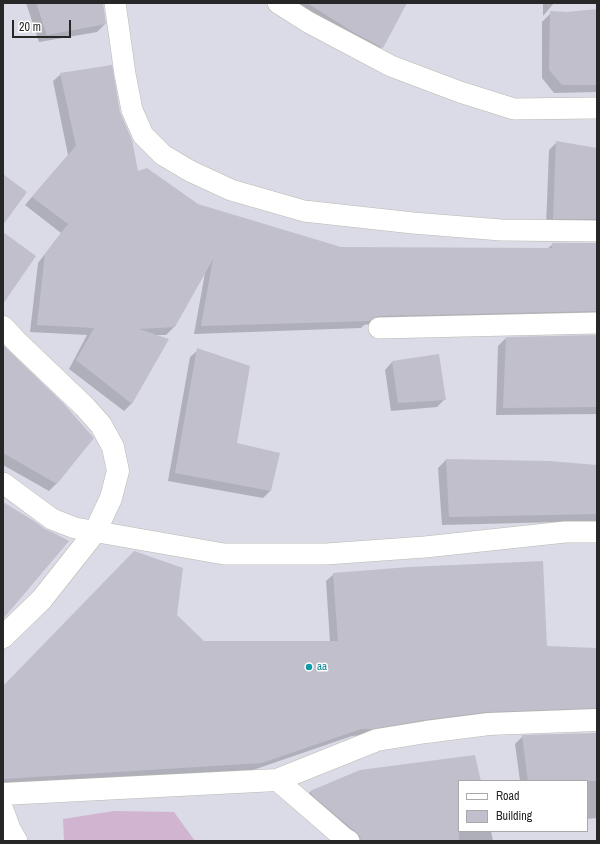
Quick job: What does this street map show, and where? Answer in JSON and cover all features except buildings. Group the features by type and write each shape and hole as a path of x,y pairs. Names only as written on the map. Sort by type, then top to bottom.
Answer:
{"street":[{"path":"115,3 125,74 132,110 143,135 163,155 190,171 231,190 304,211 413,223 501,230 597,232"},
{"path":"278,3 308,22 391,66 460,92 514,110 597,108"},
{"path":"379,328 597,323"},
{"path":"3,327 85,407 101,425 113,447 118,471 112,498 95,532 42,599 3,637"},
{"path":"3,483 52,519 75,528 224,554 326,554 426,547 565,532 597,532"},
{"path":"3,794 277,780 377,740 489,724 597,720"},
{"path":"277,780 349,841"},
{"path":"3,810 10,829 17,841"}],"shaded area":[{"path":"114,811 174,812 195,841 64,841 63,819"}],"place":[{"name":"aa","path":"309,667"}]}
